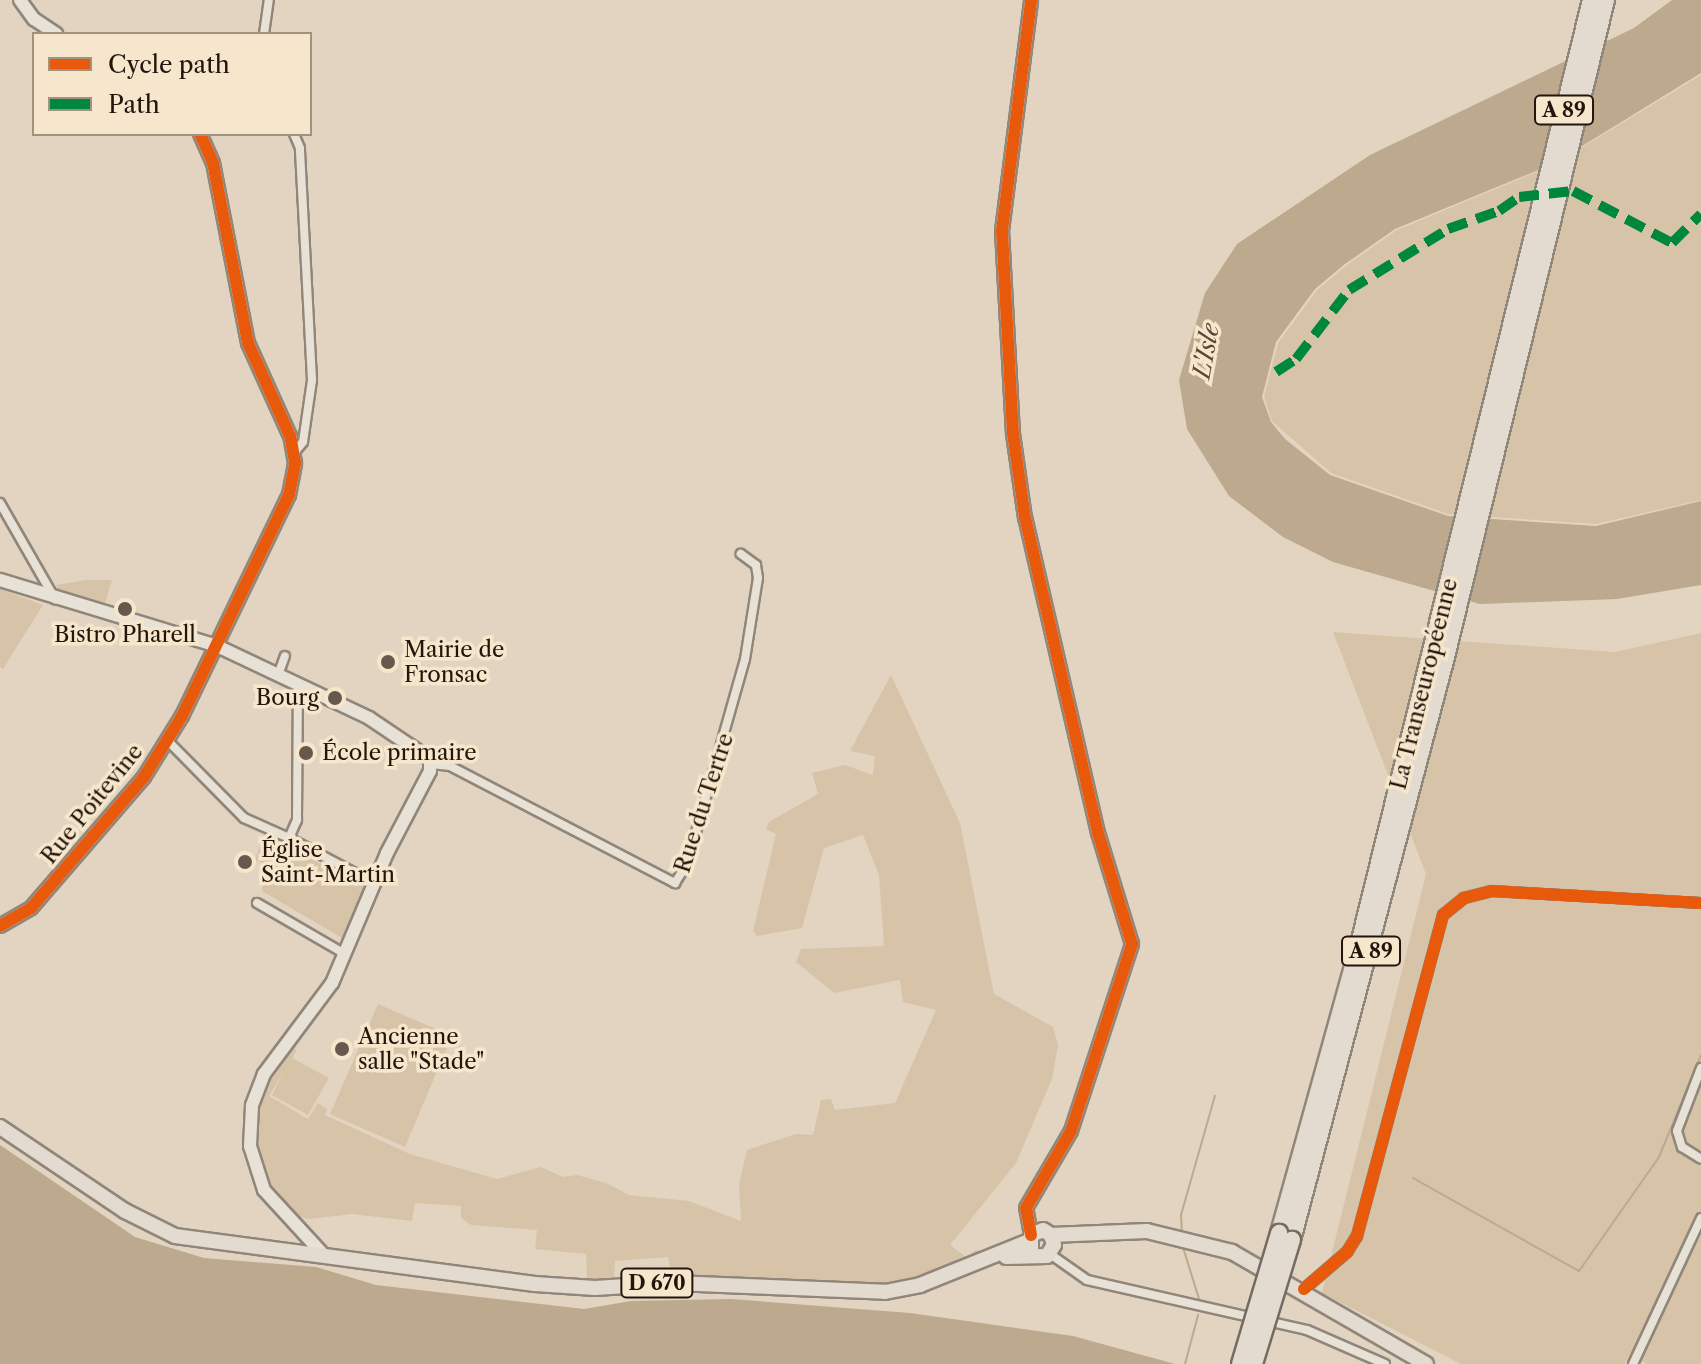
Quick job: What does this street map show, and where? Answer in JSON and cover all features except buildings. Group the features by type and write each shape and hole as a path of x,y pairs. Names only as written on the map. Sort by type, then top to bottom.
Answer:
{"highway":[{"name":"La Transeuropéenne","path":"1485,468 1537,220 1591,0"},
{"name":"La Transeuropéenne","path":"1254,1364 1554,212 1606,0"},
{"name":"La Transeuropéenne","path":"1240,1364 1286,1236"}],"main road":[{"name":"D 670","path":"0,1127 125,1211 175,1236 321,1252 384,1265 566,1287 674,1283 885,1292 920,1285 1041,1243 1089,1233 1147,1231 1203,1242 1304,1289 1426,1364"}],"street":[{"path":"20,0 34,19 53,32"},
{"path":"264,32 269,0"},
{"path":"1031,0 1002,231 1013,434 1025,518 1098,833 1132,944 1071,1131 1029,1203 1041,1243 1087,1280 1307,1330 1385,1364"},
{"path":"201,136 213,163 248,343 294,453 303,442 312,380 300,148 295,136"},
{"name":"Rue Poitevine","path":"0,926 31,908 111,817 168,741 283,509 294,453"},
{"path":"0,503 55,590 55,599"},
{"name":"Rue du Tertre","path":"431,764 450,766 675,883 687,864 745,659 758,578 756,565 741,554"},
{"path":"0,580 217,646 369,718 426,753 431,764 374,883 345,954 311,1017 264,1074 250,1126 253,1165 264,1190 321,1252"},
{"path":"278,675 285,656"},
{"path":"289,838 297,820 298,685"},
{"path":"168,741 244,818 374,883"},
{"path":"1304,1289 1347,1252 1357,1236 1438,925 1452,906 1492,891 1701,903"},
{"path":"257,903 345,954"},
{"path":"1701,1068 1677,1131 1682,1147 1701,1159"},
{"path":"1633,1364 1701,1218"}],"shaded area":[{"path":"1701,75 1701,500 1596,524 1448,514 1331,473 1272,421 1264,397 1278,343 1317,290 1347,265 1397,230 1553,165"},
{"path":"112,580 104,607 63,597 56,585"},
{"path":"0,589 43,605 3,669 0,667"},
{"path":"1333,632 1615,652 1701,633 1701,1364 1647,1364 1629,1355 1625,1364 1461,1364 1322,1293 1426,874"},
{"path":"891,675 960,823 994,994 1053,1027 1058,1045 1052,1079 1016,1163 950,1245 966,1257 977,1249 982,1255 907,1283 672,1278 668,1257 615,1261 614,1279 587,1279 586,1254 535,1249 537,1230 471,1225 461,1218 461,1206 415,1203 412,1221 352,1214 310,1219 295,1216 280,1201 264,1180 252,1133 271,1071 291,1047 297,1050 292,1058 329,1078 308,1115 272,1095 284,1071 269,1096 308,1119 318,1103 327,1109 325,1115 410,1154 497,1179 541,1167 563,1177 577,1175 606,1183 629,1195 689,1201 741,1221 739,1184 747,1150 796,1134 813,1135 821,1100 831,1099 835,1110 895,1103 936,1010 903,1002 900,980 834,993 796,962 801,949 884,946 879,875 863,835 824,848 802,928 757,936 753,931 776,834 766,829 769,822 818,794 812,773 845,765 873,775 875,756 850,751"},
{"path":"264,835 365,886 344,939 262,891 265,864 255,860"},
{"path":"378,1004 452,1036 405,1147 330,1114"}],"water":[{"name":"L'Isle","path":"1672,0 1701,0 1701,73 1553,164 1395,229 1345,264 1315,289 1276,342 1262,397 1271,422 1285,439 1330,475 1448,516 1596,526 1701,501 1701,585 1617,599 1480,604 1333,562 1283,537 1229,496 1187,429 1179,380 1205,293 1237,244 1370,155 1634,28"},
{"path":"0,1145 135,1237 204,1258 316,1267 376,1285 584,1309 631,1301 731,1299 910,1313 1073,1336 1175,1364 0,1364"}],"waterway":[{"path":"1413,1178 1579,1271 1659,1157 1701,1055"},
{"path":"1182,1234 1181,1215 1215,1096"},
{"path":"1182,1244 1199,1299"},
{"path":"1185,1364 1198,1315"}],"marked path":[{"path":"1276,372 1296,359 1349,290 1448,229 1499,211 1519,197 1573,191 1672,243 1701,214"}],"cycle path":[{"path":"1031,0 1002,231 1013,434 1025,518 1098,833 1132,944 1071,1131 1026,1208 1031,1235"},
{"path":"0,926 31,908 144,777 182,716 289,495 295,463 290,436 248,343 213,163 201,136"},
{"path":"1304,1289 1347,1252 1357,1236 1443,915 1464,898 1492,891 1701,903"}],"place":[{"name":"Bistro Pharell","path":"125,609"},
{"name":"Mairie de Fronsac","path":"388,662"},
{"name":"Bourg","path":"335,698"},
{"name":"École primaire","path":"306,753"},
{"name":"Église Saint-Martin","path":"245,862"},
{"name":"Ancienne salle \"Stade\"","path":"342,1049"}]}
